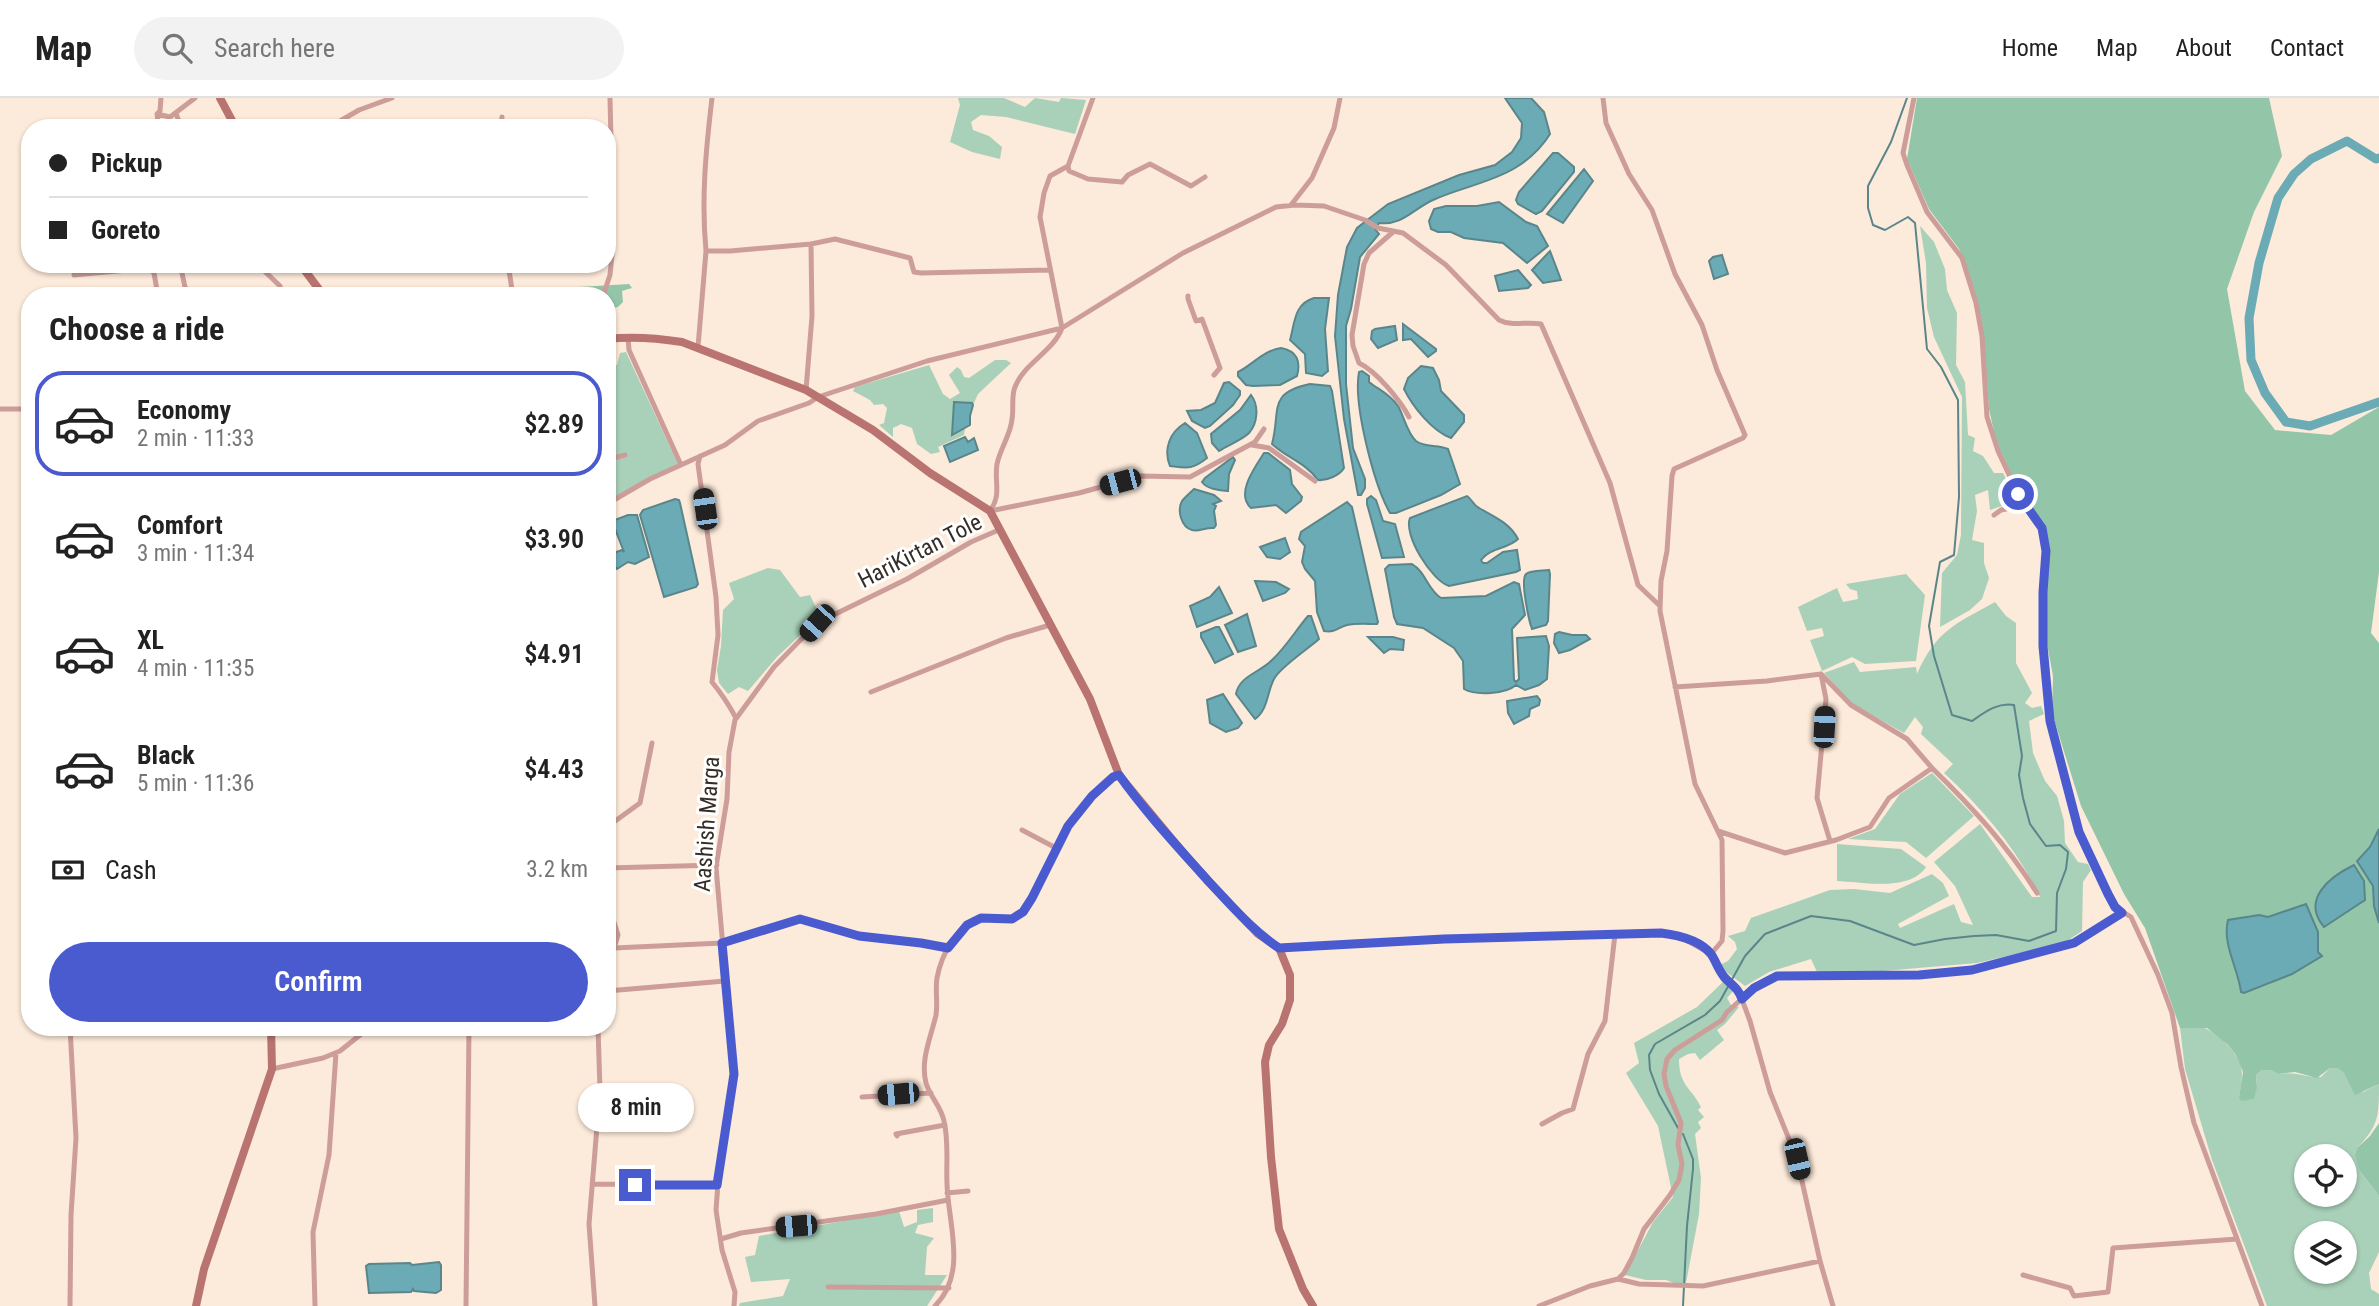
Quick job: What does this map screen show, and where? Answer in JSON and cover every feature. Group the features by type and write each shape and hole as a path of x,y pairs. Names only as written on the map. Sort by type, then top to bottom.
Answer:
{"street":[{"path":"158,119 161,98"},
{"path":"158,114 170,117 195,98"},
{"path":"220,98 231,119"},
{"path":"344,119 359,110 392,98"},
{"path":"610,98 610,119"},
{"path":"698,347 706,251 702,214 712,98"},
{"path":"1093,98 1068,166 1069,171 1088,179 1122,182 1128,175 1150,164 1191,186 1205,177"},
{"path":"1291,205 1312,178 1334,128 1340,98"},
{"path":"1603,98 1606,123 1629,174 1652,210 1675,274 1702,325 1724,388 1745,435 1674,469 1667,551 1661,581 1660,606 1695,784 1722,840 1723,931 1722,941 1711,954"},
{"path":"1914,98 1903,153 1927,212 1962,258 1976,303 1982,336 1987,417 1998,451 2018,494 2042,528 2046,551 2043,646 2050,721 2079,832 2115,907 2131,917 2158,975 2172,1013 2194,1124 2262,1306"},
{"path":"177,113 179,119"},
{"path":"990,510 997,500 996,468 1012,421 1013,391 1028,367 1051,344 1062,328 1040,217 1050,176 1068,166"},
{"path":"616,499 681,464 725,445 758,421 809,403 818,397 927,361 1062,328 1183,253 1276,207 1324,206 1365,220 1378,228 1403,233 1446,265 1499,320 1509,325 1531,322 1541,324 1609,483 1638,585 1660,606"},
{"path":"1392,232 1369,253 1364,264 1352,335 1353,346 1356,360 1368,368 1398,400 1409,417"},
{"path":"706,251 811,244 835,239 910,258 914,272 1049,270"},
{"path":"806,390 812,316 811,244"},
{"path":"75,275 96,273"},
{"path":"266,273 280,286"},
{"path":"305,273 316,287"},
{"path":"1188,296 1196,321 1202,319 1218,360 1220,368 1214,375"},
{"path":"628,337 629,350 681,464"},
{"path":"616,338 660,338 698,347 806,390 873,429 930,473 990,510 1090,699 1119,775 1162,829 1214,887 1258,934 1279,948 1290,975 1290,1000 1282,1024 1269,1045 1265,1062 1272,1168 1279,1228 1303,1289 1313,1306"},
{"path":"0,409 21,409"},
{"path":"990,510 1079,493 1141,476 1190,477 1261,437 1264,429"},
{"path":"1248,444 1269,448 1315,481"},
{"path":"616,458 625,455"},
{"path":"701,456 698,464 718,635 712,682 736,718"},
{"path":"1994,515 2001,510 2026,505"},
{"name":"HariKirtan Tole","path":"736,718 775,667 817,623 1000,529"},
{"path":"870,692 1006,638 1050,625"},
{"path":"1675,687 1768,681 1821,674"},
{"path":"1821,674 1851,705 1907,739 1971,806 2018,863 2037,893"},
{"path":"1821,674 1826,699 1817,798 1830,841"},
{"name":"Aashish Marga","path":"734,1306 734,1292 722,1250 716,1210 717,1185 734,1074 717,865 727,799 729,752 736,718"},
{"path":"616,820 640,803 652,743"},
{"path":"1718,831 1785,853 1830,841 1870,827 1889,798 1932,768"},
{"path":"935,1306 948,1288 954,1260 945,1125 942,1111 926,1083 925,1062 929,1034 936,1014 937,978 948,948 967,925 981,918 1012,919 1023,912 1068,826 1092,796 1113,777 1119,775"},
{"path":"1022,830 1056,848"},
{"path":"616,868 717,865"},
{"path":"1618,1279 1632,1258 1644,1229 1679,1180 1682,1164 1678,1145 1681,1123 1666,1086 1664,1074 1667,1059 1675,1050 1722,1020 1760,984 1777,976 1919,975 1972,970 2074,943 2122,913"},
{"path":"616,949 722,943 800,919 859,936 948,948"},
{"path":"1279,948 1661,933 1679,936 1711,954 1716,966 1734,985 1742,999 1770,1092 1797,1159 1819,1261 1833,1306"},
{"path":"1542,1124 1573,1109 1588,1054 1605,1021 1615,934"},
{"path":"616,990 725,981"},
{"path":"70,1036 76,1138 71,1215 70,1306"},
{"path":"196,1306 204,1269 272,1069 271,1036"},
{"path":"272,1069 310,1062 336,1053 358,1036"},
{"path":"466,1306 469,1036"},
{"path":"595,1306 589,1224 600,1090 598,1036"},
{"path":"315,1306 313,1232 329,1155 336,1053"},
{"path":"863,1097 931,1093"},
{"path":"897,1136 896,1134 945,1125"},
{"path":"592,1184 717,1185"},
{"path":"721,1239 741,1233 876,1214 968,1191"},
{"path":"2074,1296 2108,1292 2113,1248 2237,1239"},
{"path":"1539,1306 1591,1286 1618,1279 1639,1284 1714,1285 1819,1261"},
{"path":"2023,1275 2070,1288 2074,1296 2074,1306"},
{"path":"828,1287 948,1288"}],"green space":[{"path":"958,98 1004,98 1025,107 1035,98 1059,102 1061,98 1086,100 1075,134 1006,117 981,115 971,122 973,130 989,136 1002,147 1000,159 972,152 950,142 960,105"},
{"path":"1917,98 2269,98 2282,156 2254,212 2227,289 2245,391 2275,430 2331,435 2379,407 2379,572 2371,633 2379,643 2379,829 2370,847 2357,861 2373,887 2374,906 2379,923 2379,1084 2355,1095 2344,1073 2338,1068 2330,1068 2317,1078 2295,1072 2278,1074 2271,1070 2262,1070 2256,1075 2254,1099 2241,1101 2239,1097 2243,1072 2236,1055 2228,1045 2207,1028 2180,1028 2145,928 2124,894 2081,806 2052,713 2053,676 2046,639 2045,594 2050,552 2046,537 2034,511 2018,490 1996,441 1989,409 1983,330 1968,273 1959,249 1929,209 1907,159","holes":["2259,915 2316,934 2318,952 2309,959 2273,982 2241,992 2246,916"]},
{"path":"1920,226 1934,242 1945,269 1947,290 1957,313 1956,365 1965,382 1968,435 1975,438 1973,451 1983,456 1994,473 2003,473 2017,501 1990,510 1988,490 1975,495 1977,511 1972,540 1984,543 1984,563 1989,578 1982,599 1970,610 1940,627 1942,573 1957,555 1961,535 1962,397 1934,337 1927,308 1926,263"},
{"path":"629,284 632,288 622,291 623,302 616,307 616,287 579,287"},
{"path":"626,352 678,464 616,496 616,460 626,457 627,454 616,456 616,365 620,353"},
{"path":"995,360 1011,363 978,394 973,405 954,403 952,434 965,428 964,435 938,447 940,452 931,454 917,444 912,428 901,424 893,428 893,437 879,425 884,423 887,408 883,404 874,405 853,391 855,387 929,365 943,394 950,399 960,393 949,375 957,367 964,377 969,378"},
{"path":"768,568 780,570 800,597 810,595 819,614 748,691 739,687 728,694 719,683 717,670 723,610 734,599 729,583"},
{"path":"1906,574 1925,595 1916,661 1865,664 1852,657 1822,671 1810,640 1824,636 1822,628 1807,631 1798,607 1837,588 1843,602 1858,599 1857,591 1846,584"},
{"path":"1995,602 2006,616 2016,623 2016,663 2032,693 2025,703 2032,708 2041,706 2044,714 2029,721 2033,753 2045,781 2057,796 2064,821 2065,843 2078,862 2088,864 2091,870 2083,882 2082,931 2064,943 1977,963 1883,971 1817,972 1811,959 1769,972 1745,986 1718,966 1728,961 1737,949 1735,942 1728,936 1745,931 1751,918 1830,890 1854,889 1890,893 1932,874 1943,883 1949,896 1898,924 1900,928 1954,904 1961,922 1973,925 1955,886 1934,862 1980,824 2032,897 2040,897 2021,862 1998,831 1944,773 1953,764 1921,734 1923,727 1915,717 1904,733 1852,704 1824,673 1854,662 1860,672 1916,667 1917,674 1939,638 1969,616"},
{"path":"1932,773 1974,816 1926,858 1906,842 1848,839 1875,829 1900,794"},
{"path":"1837,844 1901,849 1926,867 1919,875 1897,883 1837,881"},
{"path":"1724,981 1733,991 1727,998 1731,1005 1739,1007 1717,1030 1724,1040 1700,1060 1695,1053 1679,1059 1683,1081 1697,1100 1701,1107 1698,1110 1704,1117 1698,1122 1701,1128 1695,1134 1701,1178 1699,1214 1686,1283 1646,1280 1625,1275 1653,1222 1673,1197 1658,1126 1626,1073 1639,1063 1634,1043 1697,1007"},
{"path":"2203,1027 2216,1035 2238,1059 2242,1077 2239,1097 2257,1087 2256,1075 2262,1070 2321,1077 2330,1068 2338,1067 2363,1092 2379,1084 2379,1104 2374,1126 2358,1147 2360,1171 2379,1196 2379,1252 2369,1273 2371,1289 2379,1294 2379,1306 2267,1306 2212,1160 2185,1069 2180,1028"},
{"path":"2379,1123 2379,1196 2360,1171 2357,1161 2358,1147"},
{"path":"933,1208 933,1222 918,1225 915,1233 934,1238 927,1247 925,1275 947,1275 927,1306 739,1306 740,1303 783,1296 790,1279 751,1282 745,1257 755,1255 759,1236 899,1211 904,1227 917,1222 917,1210"}],"water":[{"path":"1505,98 1531,98 1544,112 1550,134 1539,148 1525,161 1505,173 1433,200 1394,222 1379,223 1375,229 1379,234 1360,257 1346,326 1346,384 1353,448 1365,479 1365,488 1361,495 1358,495 1344,419 1335,336 1338,295 1347,247 1357,228 1388,204 1459,175 1495,165 1512,152 1521,138 1522,123"},
{"path":"1553,153 1558,153 1574,167 1574,172 1542,211 1536,214 1518,204 1516,200 1519,192"},
{"path":"1584,169 1593,181 1563,223 1547,214"},
{"path":"1499,202 1526,222 1537,226 1548,246 1527,263 1503,243 1464,238 1451,232 1431,229 1429,221 1434,209"},
{"path":"1550,251 1561,280 1543,283 1532,270"},
{"path":"1722,255 1728,274 1714,279 1709,261"},
{"path":"1518,270 1531,285 1528,288 1499,291 1495,276"},
{"path":"1314,298 1329,298 1325,329 1328,371 1322,376 1306,373 1305,354 1290,340 1299,309"},
{"path":"1403,324 1436,351 1428,357 1411,339 1403,340"},
{"path":"1395,326 1397,340 1378,348 1371,339 1372,331"},
{"path":"1281,348 1294,354 1298,366 1297,376 1280,385 1253,386 1246,385 1238,376 1238,372 1263,355"},
{"path":"1421,366 1433,368 1441,391 1464,415 1464,422 1451,438 1424,418 1404,389 1408,378"},
{"path":"1359,372 1369,376 1369,382 1395,402 1416,441 1423,445 1448,449 1460,484 1441,495 1390,513 1372,465 1362,423 1358,386"},
{"path":"1229,382 1240,391 1233,405 1205,428 1192,421 1187,411 1201,410 1215,403 1224,383"},
{"path":"1310,384 1330,386 1344,468 1336,475 1322,480 1318,480 1308,469 1272,444 1281,398 1287,392"},
{"path":"1251,395 1256,409 1252,429 1243,438 1219,451 1212,443 1211,434 1240,410"},
{"path":"954,402 973,405 970,425 952,435"},
{"path":"1185,423 1197,433 1207,458 1189,467 1170,466 1167,453 1169,442 1175,431"},
{"path":"965,437 968,442 974,438 978,450 950,462 944,446"},
{"path":"1264,453 1268,453 1290,470 1292,484 1302,497 1301,501 1286,513 1276,505 1251,508 1247,502 1245,495 1248,480"},
{"path":"1233,457 1235,460 1229,474 1228,491 1210,488 1202,482 1205,478"},
{"path":"1194,489 1214,495 1221,501 1213,504 1216,506 1214,528 1192,530 1183,522 1181,505"},
{"path":"1371,496 1376,500 1383,521 1395,524 1404,557 1382,558 1367,504 1367,499"},
{"path":"1467,496 1477,507 1506,524 1518,539 1485,556 1481,560 1483,563 1503,552 1517,550 1520,570 1449,586 1435,576 1420,556 1411,535 1410,518"},
{"path":"675,499 680,503 698,584 664,597 640,515 643,510"},
{"path":"1347,502 1352,507 1378,622 1350,624 1333,631 1324,631 1317,612 1315,581 1302,562 1305,546 1299,539 1301,532"},
{"path":"637,515 649,557 635,564 628,562 617,569 616,552 624,552 616,531 616,520"},
{"path":"1285,538 1290,552 1280,559 1267,557 1260,547"},
{"path":"1412,564 1441,598 1486,596 1514,582 1519,584 1525,615 1512,629 1514,680 1516,682 1519,679 1517,638 1546,636 1549,646 1547,679 1525,690 1516,685 1491,693 1476,693 1464,689 1463,661 1454,648 1423,628 1397,624 1394,617 1385,569 1389,565"},
{"path":"1549,570 1548,621 1546,625 1532,629 1524,578 1531,572"},
{"path":"1255,581 1276,582 1289,589 1263,601"},
{"path":"1219,587 1232,613 1197,627 1190,606 1210,597"},
{"path":"1247,614 1256,646 1238,652 1225,625"},
{"path":"1308,616 1311,616 1319,639 1277,674 1262,711 1255,719 1236,694 1238,688 1246,678 1277,655"},
{"path":"1219,627 1233,654 1215,663 1201,633"},
{"path":"1559,632 1586,635 1590,639 1559,653 1554,643 1555,634"},
{"path":"1368,637 1404,640 1403,650 1390,649 1384,653"},
{"path":"1223,694 1242,723 1238,728 1226,732 1210,723 1207,700"},
{"path":"1537,696 1539,705 1530,709 1529,716 1514,724 1508,713 1507,701"},
{"path":"2379,829 2379,923 2374,906 2373,886 2357,861 2370,847"},
{"path":"2354,865 2364,881 2365,900 2324,927 2315,908 2321,890 2336,876"},
{"path":"2306,904 2318,932 2318,952 2322,956 2292,974 2241,992 2227,938 2228,920 2259,915 2268,917"},
{"path":"439,1262 441,1290 436,1293 413,1289 411,1292 369,1293 366,1266 369,1264 412,1265"}],"waterway":[{"path":"1678,1128 1659,1094 1650,1070 1649,1055 1655,1044 1705,1015 1720,1001 1745,956 1765,934 1811,916 1850,921 1914,945 1945,939 1996,935 2029,941 2056,931 2057,893 2066,869 2068,852 2060,845 2046,846 2030,824 2019,775 2022,756 2014,705 1997,706 1972,721 1952,715 1934,656 1929,626 1940,562 1954,555 1959,497 1958,400 1941,367 1927,349 1915,223 1908,217 1885,230 1873,225 1868,208 1868,186 1891,142 1907,98"},
{"path":"2379,158 2376,159 2347,141 2311,159 2294,174 2278,198 2259,263 2249,318 2251,360 2265,393 2286,422 2310,426 2379,402"},
{"path":"1683,1134 1693,1159 1683,1306"}],"route":[{"path":"635,1185 717,1185 734,1074 722,943 800,919 859,936 948,948 967,925 981,918 1012,919 1023,912 1068,826 1092,796 1113,777 1119,775 1162,829 1214,887 1258,934 1279,948 1444,939 1661,933 1679,936 1711,954 1716,966 1738,989 1742,999 1754,988 1777,976 1869,977 1952,973 2074,943 2122,913 2108,894 2079,832 2050,721 2043,646 2046,551 2042,528 2018,494"}]}
